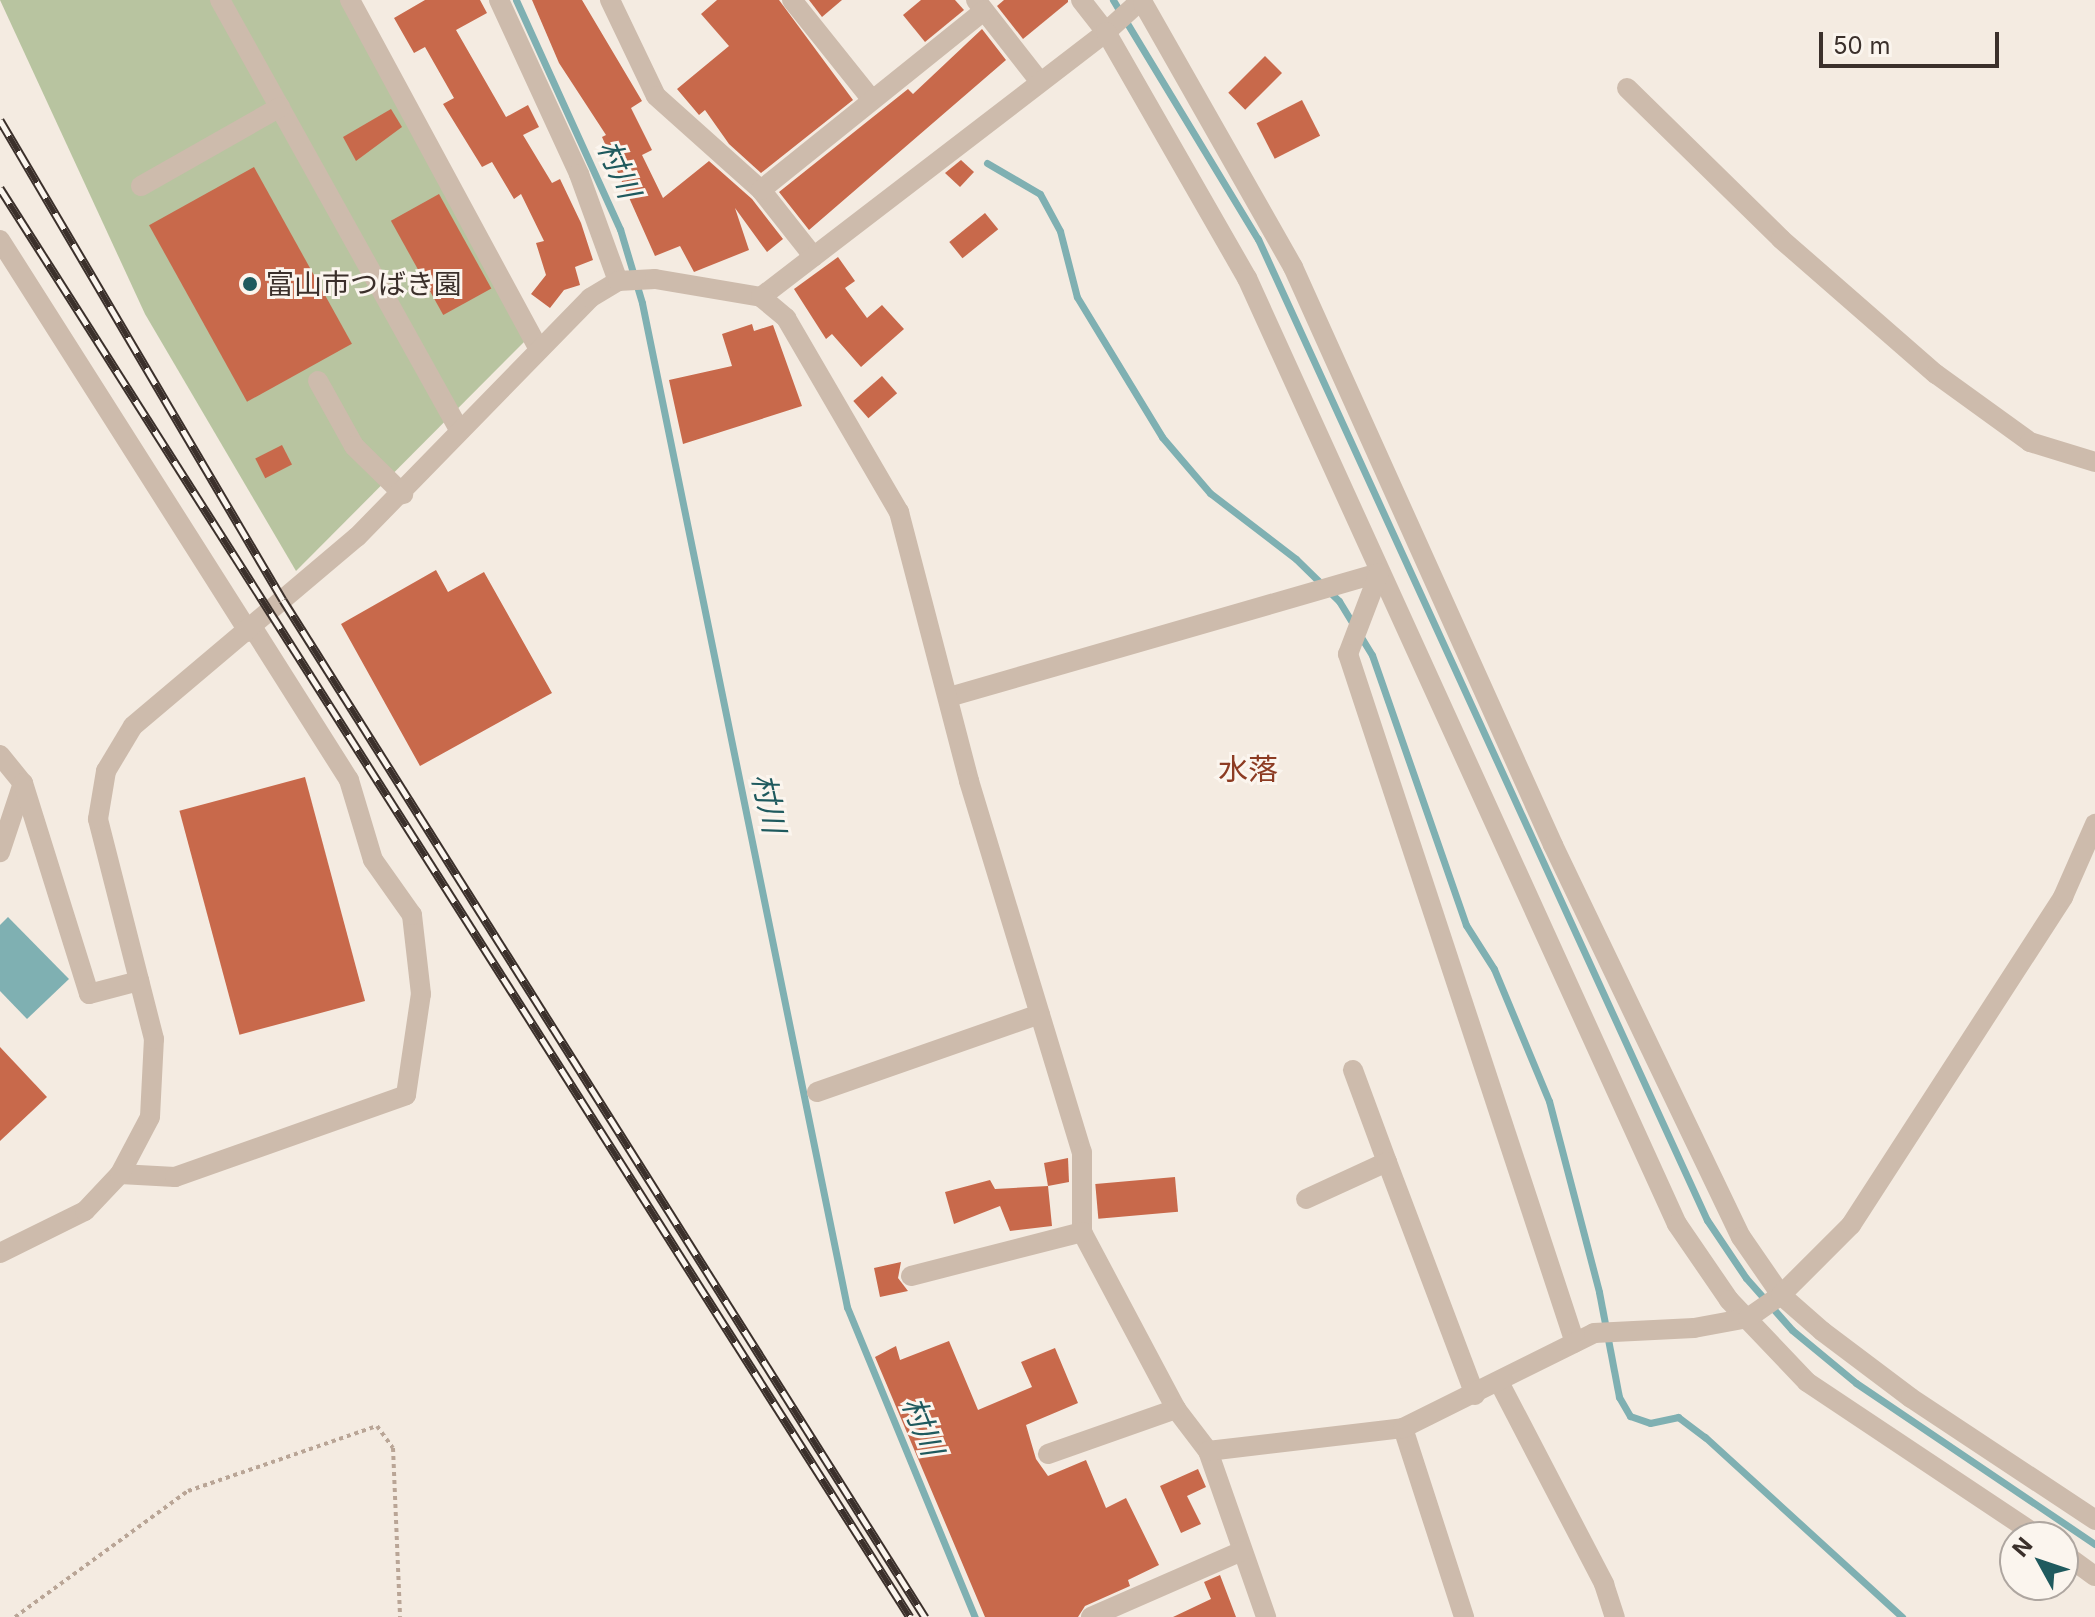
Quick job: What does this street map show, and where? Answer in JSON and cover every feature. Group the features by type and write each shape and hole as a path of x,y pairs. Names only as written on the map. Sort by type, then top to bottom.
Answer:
{"street":[{"path":"220,0 459,429"},
{"path":"350,0 538,348"},
{"path":"499,0 579,174 619,281"},
{"path":"610,0 656,96 761,190 814,257"},
{"path":"792,0 872,100"},
{"path":"1081,0 1106,32 1247,278 1677,1224 1729,1300 1807,1382 2015,1521"},
{"path":"761,297 1142,2 1293,267 1704,1170 1741,1237 1781,1295 1911,1398 2095,1520"},
{"path":"761,190 872,100 980,5 1040,82"},
{"path":"1627,88 1781,239 1936,374 2030,442 2095,462"},
{"path":"141,186 280,107"},
{"path":"0,240 349,780 373,860 412,915 421,994 406,1095 175,1177 120,1174"},
{"path":"0,1253 85,1211 120,1174 150,1117 154,1039 98,819 106,771 133,726 251,630 403,494 459,429 590,298 619,281 652,279 761,297 786,318 899,512 969,781 1082,1152 1082,1232 1176,1409 1208,1451 1266,1617"},
{"path":"318,381 354,446 403,494"},
{"path":"949,697 1379,573"},
{"path":"1379,573 1348,654 1575,1343"},
{"path":"0,755 23,783 89,994 139,981"},
{"path":"0,852 23,783"},
{"path":"1208,1451 1403,1428 1475,1395 1594,1333 1694,1328 1748,1318 1781,1295 1851,1225 2063,897 2095,824"},
{"path":"817,1092 1040,1014"},
{"path":"1353,1070 1475,1395"},
{"path":"1306,1199 1387,1162"},
{"path":"911,1276 1082,1232"},
{"path":"1499,1382 1604,1584 1615,1617"},
{"path":"1048,1454 1176,1409"},
{"path":"1403,1428 1464,1617"},
{"path":"1091,1617 1242,1551"}],"path":[{"path":"15,1617 188,1491 377,1426 393,1448 400,1617"}],"green space":[{"path":"0,0 342,0 526,340 296,571 145,314"}],"water":[{"path":"8,917 69,979 27,1019 0,991 0,925"}],"building":[{"path":"425,0 480,0 487,13 456,30 506,117 528,105 539,127 523,135 552,183 560,179 581,223 593,260 575,267 580,285 564,290 550,308 531,294 546,275 536,243 544,241 521,194 514,199 492,162 482,167 443,104 454,98 425,47 414,53 394,18"},
{"path":"532,0 582,0 642,101 631,108 652,150 642,155 663,198 709,161 752,199 783,239 767,252 735,208 749,250 694,272 680,246 655,256 602,137 606,135 559,63"},
{"path":"717,0 779,0 853,100 761,173 729,144 705,110 699,115 677,89 729,46 701,14"},
{"path":"809,0 842,0 822,17"},
{"path":"921,0 955,0 964,10 925,42 903,15"},
{"path":"1004,0 1068,2 1023,39 997,6"},
{"path":"982,29 1006,60 809,230 779,192 908,89 913,94"},
{"path":"1265,56 1282,73 1245,110 1228,93"},
{"path":"1302,100 1320,136 1275,159 1257,123"},
{"path":"391,109 402,127 356,161 343,137"},
{"path":"961,160 974,172 960,187 945,173"},
{"name":"富山市つばき園","path":"254,167 352,344 247,402 149,225"},
{"path":"439,194 491,288 443,315 391,221"},
{"path":"985,213 998,229 962,258 949,242"},
{"path":"838,257 855,281 845,288 867,318 882,305 904,329 861,367 832,334 826,339 794,289"},
{"path":"752,324 754,331 773,325 802,406 683,444 669,380 732,366 722,334"},
{"path":"882,376 897,393 868,418 853,401"},
{"path":"282,445 292,465 265,478 255,459"},
{"path":"436,570 448,592 484,572 552,693 420,766 341,624"},
{"path":"305,777 365,1001 239,1035 179,811"},
{"path":"0,1047 47,1097 0,1141"},
{"path":"1068,1158 1069,1182 1048,1186 1044,1163"},
{"path":"1175,1177 1178,1212 1098,1219 1095,1184"},
{"path":"990,1180 995,1189 1048,1186 1052,1226 1010,1231 1000,1206 954,1224 945,1192"},
{"path":"901,1262 898,1278 908,1291 880,1297 874,1268"},
{"path":"949,1341 978,1410 1032,1387 1021,1362 1055,1348 1078,1403 1026,1425 1036,1459 1048,1476 1086,1460 1106,1508 1126,1498 1159,1565 1128,1580 1130,1586 1085,1606 1078,1617 985,1617 875,1357 896,1346 900,1360"},
{"path":"1198,1469 1206,1487 1187,1496 1201,1524 1181,1533 1160,1486"},
{"path":"1220,1575 1236,1617 1173,1617 1211,1599 1204,1582"}],"waterway":[{"name":"村川","path":"516,0 620,229 642,303 847,1307 975,1617"},
{"path":"1113,0 1258,239 1707,1220 1746,1278 1792,1330 1856,1383 2095,1544"},
{"path":"987,163 1040,194 1060,231 1077,297 1162,437 1210,493 1296,559 1339,601 1372,655 1466,925 1494,969 1549,1101 1599,1292 1619,1397 1630,1416 1650,1423 1678,1417 1705,1437 1902,1617"}],"railway":[{"path":"0,120 283,600 925,1617"},
{"path":"0,188 910,1617"}],"place":[{"name":"富山市つばき園","path":"250,284"}],"district":[{"name":"水落","path":"1248,769"}]}
